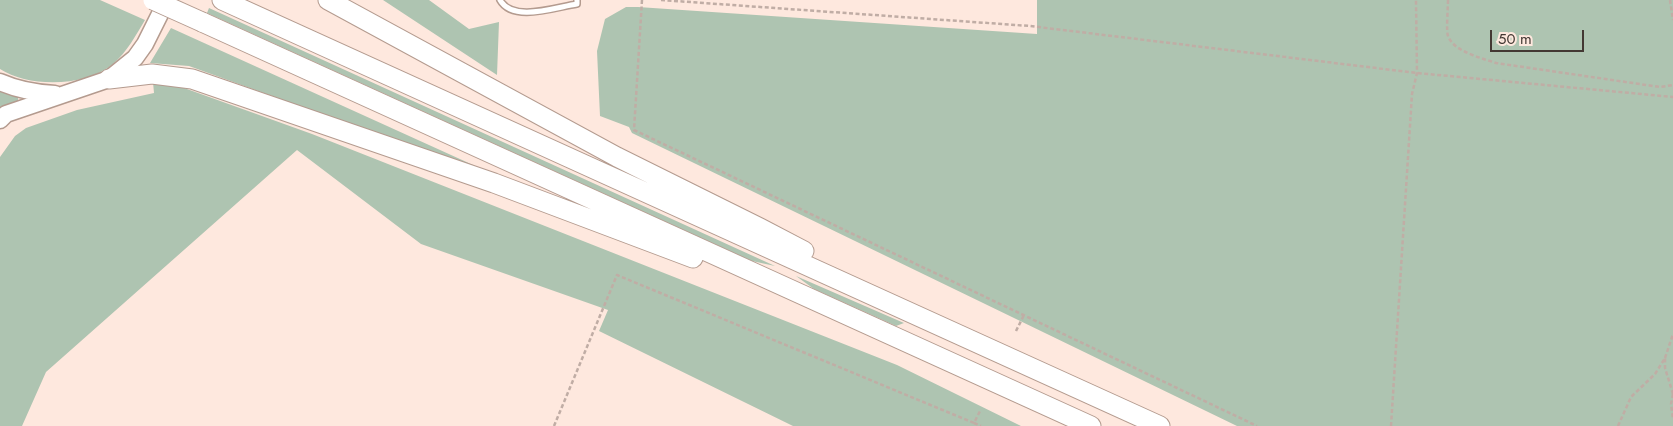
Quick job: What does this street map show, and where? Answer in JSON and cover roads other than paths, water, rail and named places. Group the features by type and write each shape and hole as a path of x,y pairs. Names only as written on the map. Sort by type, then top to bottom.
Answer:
{"highway":[{"path":"153,0 1092,426"},
{"path":"222,0 1160,426"},
{"path":"328,0 608,152 760,228 941,326"},
{"path":"109,79 152,74 192,79 494,184 853,318"}],"main road":[{"path":"0,120 6,114 109,79 135,58 145,44 168,0"},
{"path":"0,82 13,88 36,93 63,94"}],"lane":[{"path":"500,0 511,11 523,13 577,4 577,0"}]}
